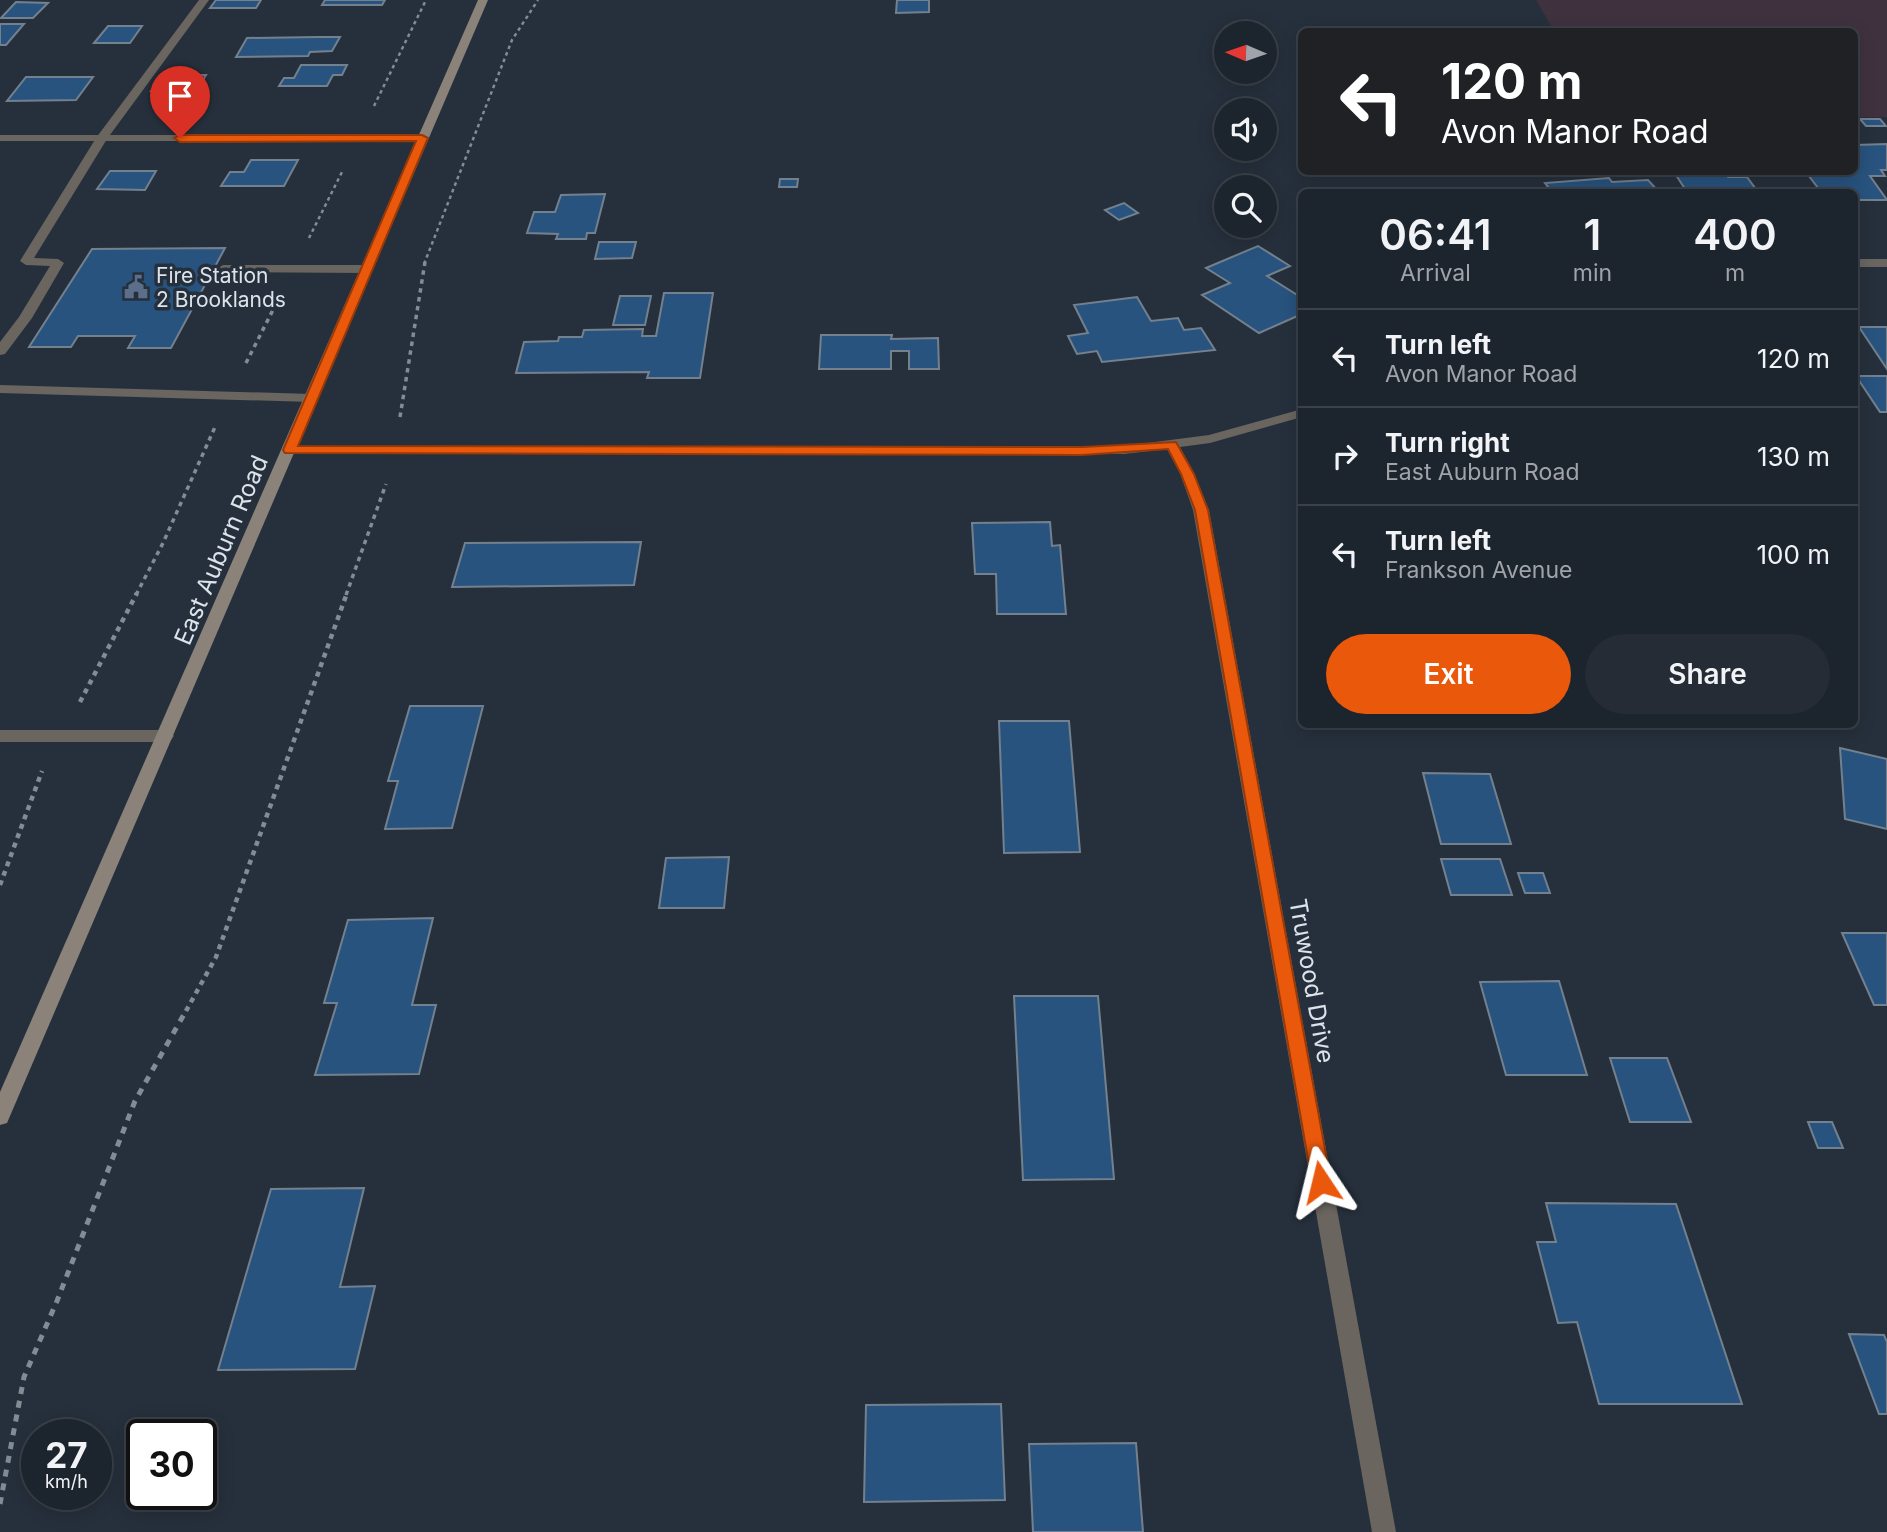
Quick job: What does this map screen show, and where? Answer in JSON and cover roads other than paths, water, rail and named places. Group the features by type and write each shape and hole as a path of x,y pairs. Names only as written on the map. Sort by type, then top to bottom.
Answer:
{"main road":[{"name":"East Auburn Road","path":"0,1116 483,0"}],"street":[{"path":"0,351 25,318 58,264 26,261 102,138 204,0"},
{"path":"0,138 422,138"},
{"path":"1858,263 1887,263"},
{"path":"223,269 367,269"},
{"path":"0,389 312,398"},
{"path":"289,450 1082,451 1172,445 1241,432 1298,414"},
{"name":"Truwood Drive","path":"1172,445 1201,510 1384,1532"},
{"path":"0,737 165,736"}],"place":[{"name":"Fire Station 2 Brooklands","path":"136,287"}]}
